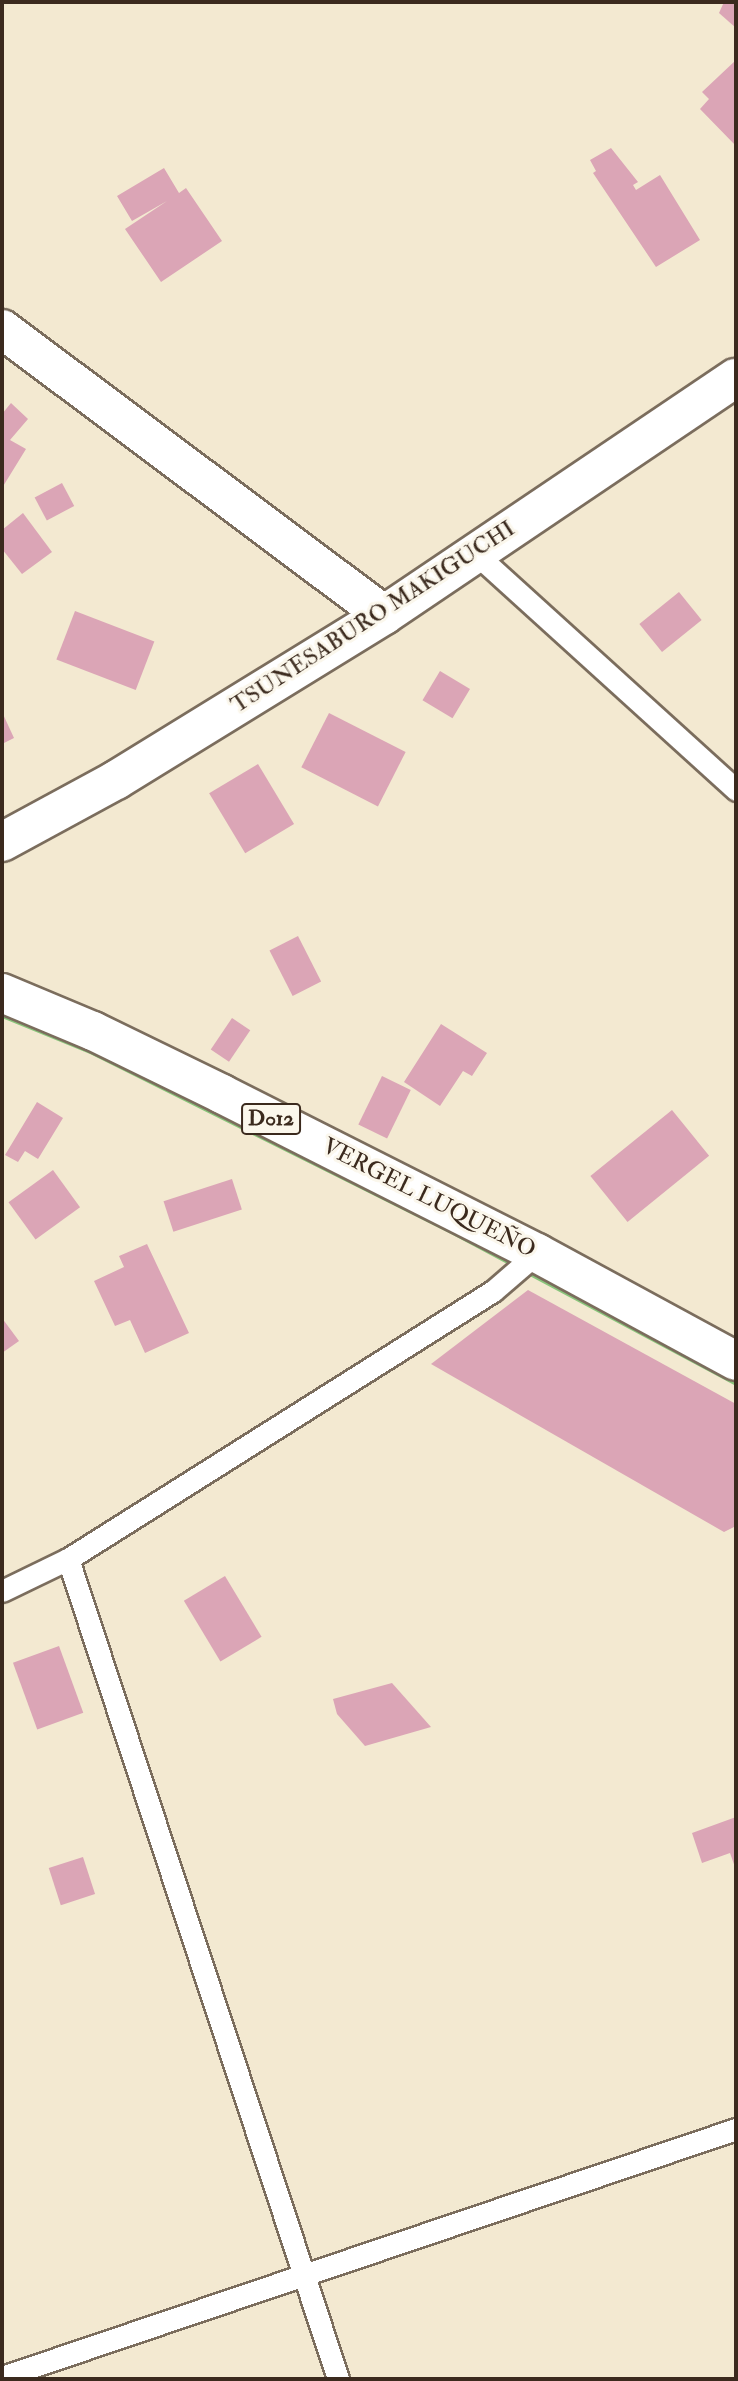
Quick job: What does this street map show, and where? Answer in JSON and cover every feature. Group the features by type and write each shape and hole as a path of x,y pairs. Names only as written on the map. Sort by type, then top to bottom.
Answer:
{"street":[{"path":"2,329 384,615"},
{"name":"TSUNESABURO MAKIGUCHI","path":"2,842 116,780 384,615 736,378"},
{"name":"VERGEL LUQUEÑO","path":"2,993 93,1031 537,1252 736,1361"}],"lane":[{"path":"475,553 736,790"},
{"path":"2,1591 68,1559 493,1291 537,1252"},
{"path":"68,1559 338,2379"},
{"path":"2,2377 736,2129"}],"green space":[{"path":"2,1011 171,1086 736,1377 736,1386 451,1234 90,1054 2,1018"}],"building":[{"path":"724,2 736,2 736,28 719,13"},
{"path":"736,60 736,146 700,109 709,99 702,92"},
{"path":"611,148 638,182 633,185 636,190 660,175 700,240 656,267 593,173 596,171 590,160"},
{"path":"164,168 179,193 186,188 222,241 161,282 125,229 167,201 132,221 117,196"},
{"path":"11,403 28,419 10,440 26,449 2,488 2,414"},
{"path":"62,483 74,506 47,521 35,498"},
{"path":"23,513 52,552 22,574 2,549 2,530"},
{"path":"679,592 702,620 662,652 639,624"},
{"path":"75,611 154,641 136,690 56,660"},
{"path":"440,671 470,689 452,718 422,700"},
{"path":"2,712 14,738 2,744"},
{"path":"329,713 406,752 378,806 301,767"},
{"path":"258,764 294,824 245,853 209,793"},
{"path":"298,936 321,981 293,996 269,951"},
{"path":"232,1018 250,1030 229,1062 211,1050"},
{"path":"441,1024 487,1053 472,1076 463,1071 440,1106 404,1082"},
{"path":"382,1076 411,1090 387,1139 358,1125"},
{"path":"37,1102 63,1118 38,1159 25,1151 18,1162 5,1155"},
{"path":"672,1110 709,1156 628,1222 590,1176"},
{"path":"53,1170 80,1207 36,1240 9,1202"},
{"path":"232,1179 242,1209 173,1232 164,1201"},
{"path":"147,1244 189,1333 145,1353 130,1320 115,1326 94,1281 124,1267 119,1256"},
{"path":"528,1290 736,1404 736,1526 724,1532 431,1364"},
{"path":"2,1318 19,1341 2,1353"},
{"path":"225,1576 262,1637 220,1662 184,1601"},
{"path":"59,1646 83,1713 37,1729 13,1663"},
{"path":"392,1683 431,1727 365,1746 337,1714 333,1699"},
{"path":"736,1817 736,1870 730,1853 702,1863 692,1833"},
{"path":"83,1857 95,1894 61,1905 49,1868"}]}
